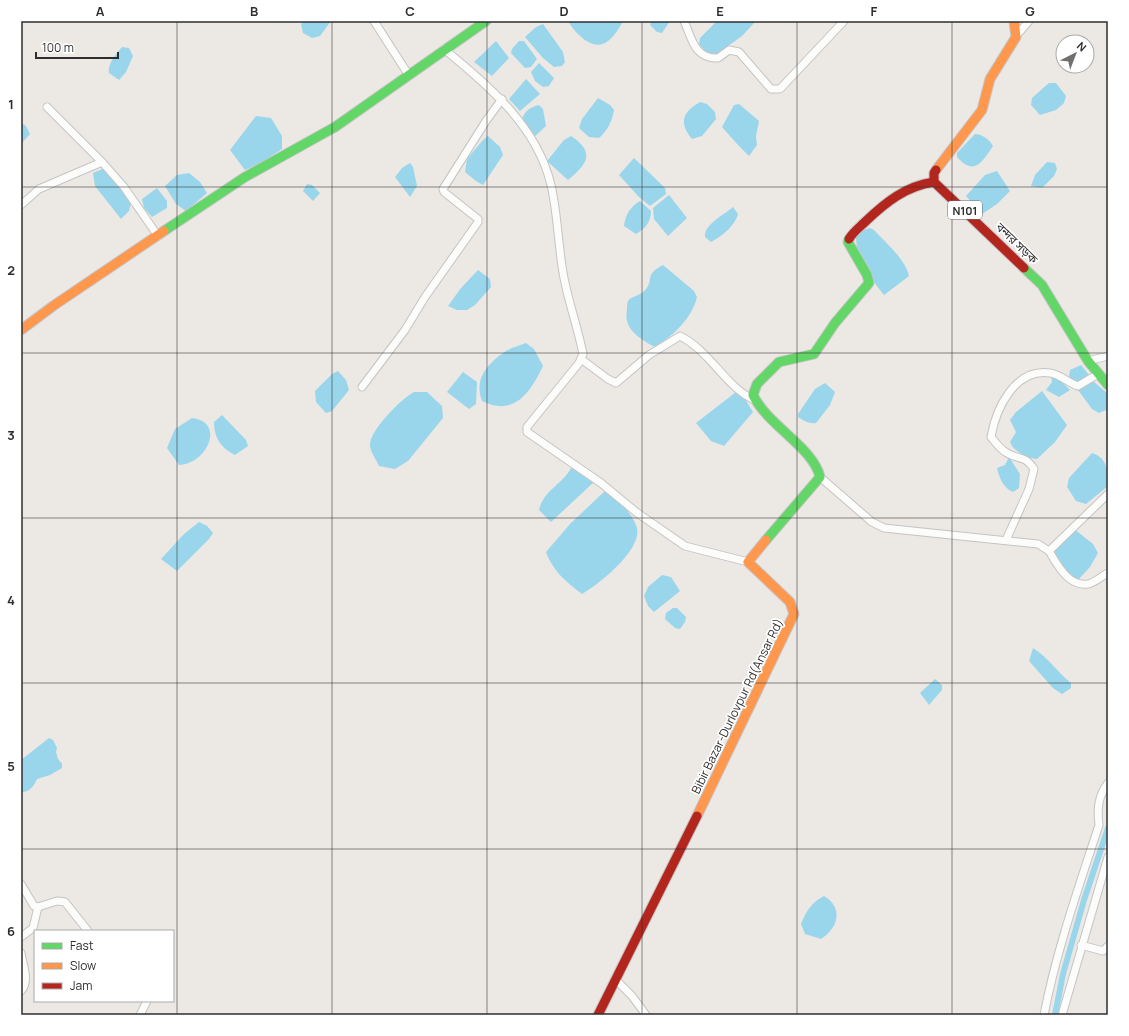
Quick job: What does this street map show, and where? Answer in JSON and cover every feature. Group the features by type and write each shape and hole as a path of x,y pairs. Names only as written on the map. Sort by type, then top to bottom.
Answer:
{"main road":[{"path":"21,330 53,306 245,177 335,126 486,21"},
{"path":"748,562 820,477 819,467 768,419 754,400 753,394 758,384 779,362 814,354 834,323 869,283 867,275 848,242 852,234 901,191 921,183 934,182 934,172 982,110 990,79 1016,36 1014,21"},
{"name":"বন্দর সড়ক","path":"934,182 1042,285 1088,360 1108,385"},
{"name":"Bibir Bazar-Durlovpur Rd(Ansar Rd)","path":"598,1015 794,614 790,602 748,562"}],"street":[{"path":"374,21 408,74"},
{"path":"684,21 694,46 705,57 718,58 729,50 739,52 771,89 776,90 780,89 844,21"},
{"path":"1016,36 1029,21"},
{"path":"444,49 502,99 528,134 541,159 551,184 564,278 582,350 581,359 527,427 527,432 601,483 636,512 685,546 748,562"},
{"path":"362,387 405,330 425,297 478,222 478,219 444,192 443,189 502,99"},
{"path":"47,107 102,162 124,187 158,236"},
{"path":"21,205 39,189 102,162"},
{"path":"581,359 608,379 616,383 649,355 680,336 711,360 738,391 754,400"},
{"path":"1088,360 1108,356"},
{"path":"1006,540 1029,489 1034,469 1025,458 1008,454 991,437 994,421 1001,405 1022,378 1037,372 1052,373 1078,386 1098,374"},
{"path":"820,477 872,522 884,528 1038,544 1049,551 1059,567 1072,581 1088,584 1108,573"},
{"path":"1049,551 1108,494"},
{"path":"1044,1015 1065,933 1099,825 1097,807 1103,790 1108,783"},
{"path":"1062,1015 1081,945 1108,857"},
{"path":"21,884 34,906 38,907 62,900 87,930"},
{"path":"21,937 33,928 38,907"},
{"path":"1081,945 1103,951 1108,946"},
{"path":"21,953 26,978 25,987 21,991"},
{"path":"615,979 632,996 646,1015"},
{"path":"140,1015 146,1002"}],"water":[{"path":"305,21 331,21 320,36 312,38 303,33 301,24"},
{"path":"568,21 623,21 617,32 608,41 596,45 580,36"},
{"path":"652,21 670,21 662,33 657,32 650,25"},
{"path":"717,21 756,21 742,36 714,56 706,52 699,44 700,38"},
{"path":"543,24 563,52 565,62 562,66 554,67 543,58 525,37 536,27"},
{"path":"496,41 509,58 492,76 474,62"},
{"path":"519,41 524,41 537,59 531,67 525,68 511,53 512,49"},
{"path":"122,47 129,48 133,56 126,72 119,80 109,73 109,66 112,59"},
{"path":"539,63 554,78 549,86 543,87 535,81 531,72"},
{"path":"526,79 540,94 520,111 509,99"},
{"path":"1049,83 1056,83 1066,96 1064,103 1056,110 1040,115 1031,105 1032,98"},
{"path":"598,98 610,105 614,110 611,122 602,135 599,138 589,137 579,128 582,119"},
{"path":"700,102 707,104 715,112 716,119 702,136 692,139 685,127 684,118 694,106"},
{"path":"739,104 759,121 756,136 757,145 749,156 722,127 734,105"},
{"path":"539,105 543,109 546,126 534,137 522,119 528,110"},
{"path":"256,116 271,118 282,136 282,149 264,161 245,170 230,150"},
{"path":"21,123 26,126 30,134 21,144"},
{"path":"975,134 986,138 993,146 981,162 977,165 968,166 957,157 957,153"},
{"path":"488,136 500,147 503,155 483,185 465,172 467,159"},
{"path":"571,136 584,148 586,158 580,169 568,180 547,161 564,140"},
{"path":"634,158 665,188 666,194 650,206 639,197 619,175"},
{"path":"1047,162 1055,163 1057,169 1054,176 1042,188 1031,186 1035,175"},
{"path":"410,163 413,167 417,186 410,197 395,177 402,168"},
{"path":"105,168 131,203 129,211 121,219 95,186 93,173"},
{"path":"997,171 1010,191 997,204 982,214 966,196 985,175"},
{"path":"189,173 200,182 207,193 186,211 176,204 165,186 177,175"},
{"path":"307,184 312,185 320,193 313,201 303,191"},
{"path":"157,188 167,201 167,208 152,217 144,208 142,199"},
{"path":"669,195 687,218 668,236 654,219 653,208"},
{"path":"640,201 651,211 651,215 647,225 636,234 624,226 629,211"},
{"path":"733,207 738,214 734,223 723,234 711,242 705,237 708,228 715,220"},
{"path":"870,228 874,230 900,258 909,276 884,295 861,261 857,245 856,237 861,231"},
{"path":"663,265 694,291 697,297 691,312 681,326 655,347 638,337 630,328 626,317 627,304 630,299 644,291 648,286 651,274"},
{"path":"478,270 490,279 491,287 475,305 467,310 457,310 448,306 461,288"},
{"path":"526,343 534,349 543,366 526,393 520,400 503,406 493,405 482,401 480,386 483,374 487,368 505,351"},
{"path":"1081,365 1089,375 1078,383 1073,382 1069,376 1070,370"},
{"path":"338,371 346,380 349,390 332,411 326,413 316,402 315,391 332,374"},
{"path":"463,372 477,382 476,404 469,409 447,392"},
{"path":"1051,375 1058,378 1070,390 1059,397 1046,390 1052,382"},
{"path":"1093,381 1108,394 1108,412 1106,410 1099,413 1092,409 1078,390 1086,383"},
{"path":"825,383 835,392 830,405 816,423 807,422 798,417 798,414 815,389"},
{"path":"1042,391 1067,425 1055,442 1037,459 1033,459 1021,454 1010,442 1016,432 1010,420 1016,412"},
{"path":"414,392 427,392 442,406 443,418 408,461 395,469 379,466 370,446 374,432 394,408"},
{"path":"736,392 745,399 753,412 724,446 711,441 696,423"},
{"path":"222,415 246,440 248,446 235,455 222,446 215,433 214,422"},
{"path":"192,418 202,421 208,427 210,434 209,443 198,458 189,463 179,465 167,448 175,429"},
{"path":"1092,453 1101,458 1106,466 1108,486 1086,504 1076,501 1067,487 1069,478"},
{"path":"1009,457 1020,474 1019,488 1013,492 1004,485 997,468 1005,465"},
{"path":"572,466 595,481 551,522 539,510 545,497 564,478"},
{"path":"606,490 632,517 637,528 637,537 633,546 618,566 582,594 561,576 552,565 546,552 570,524"},
{"path":"199,522 207,526 213,533 209,539 177,571 161,559 184,534"},
{"path":"1074,529 1093,544 1098,553 1090,567 1078,580 1064,572 1052,551"},
{"path":"662,575 671,577 680,591 654,612 648,606 644,596 648,587"},
{"path":"673,608 677,608 686,617 685,622 680,629 675,628 665,619 666,613"},
{"path":"1033,648 1071,683 1071,688 1062,694 1053,688 1029,661"},
{"path":"935,679 942,685 942,690 929,705 920,693"},
{"path":"49,738 53,740 57,748 56,752 58,759 62,764 62,768 50,775 37,779 30,789 23,792 21,790 21,760"},
{"path":"824,896 834,906 836,918 835,924 821,939 805,934 801,924 810,907"}],"waterway":[{"path":"1055,1015 1063,974 1084,900 1108,828"}],"traffic: fast":[{"path":"164,231 245,177 335,127 486,21"},
{"path":"766,540 820,477 816,466 809,456 769,417 753,395 757,384 779,362 814,354 835,323 869,283 867,275 848,242 849,239"},
{"path":"1024,268 1042,285 1088,361 1108,385"}],"traffic: slow":[{"path":"936,170 982,110 990,79 1016,37 1014,21"},
{"path":"21,330 53,306 164,231"},
{"path":"697,816 794,614 790,602 748,562 766,540"}],"traffic: jam":[{"path":"936,170 934,173 934,182 1024,268"},
{"path":"849,239 889,201 914,187 934,182"},
{"path":"598,1015 697,816"}]}
